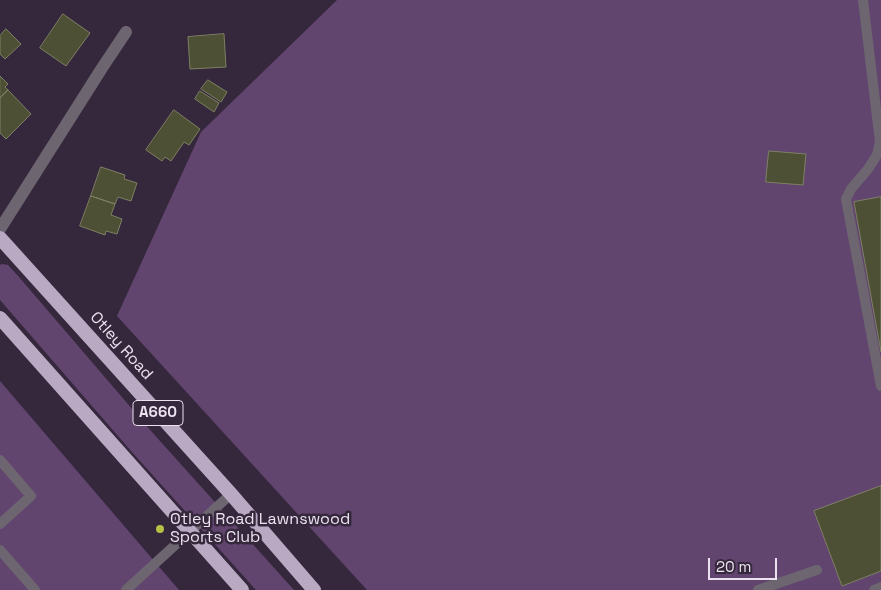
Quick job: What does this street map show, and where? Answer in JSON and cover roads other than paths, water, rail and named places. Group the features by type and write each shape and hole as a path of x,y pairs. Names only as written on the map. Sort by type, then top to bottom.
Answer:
{"highway":[{"name":"Otley Road","path":"0,238 231,494 314,590"},
{"path":"0,318 242,590"}],"street":[{"path":"0,229 126,32"}],"lane":[{"path":"862,0 880,142 877,155 851,189 846,200 881,386"},
{"path":"0,460 31,496 0,524"},
{"path":"126,590 231,494"},
{"path":"0,550 35,590"},
{"path":"758,590 817,570"},
{"path":"874,590 881,587"}],"place":[{"name":"Otley Road Lawnswood Sports Club","path":"160,529"}]}
